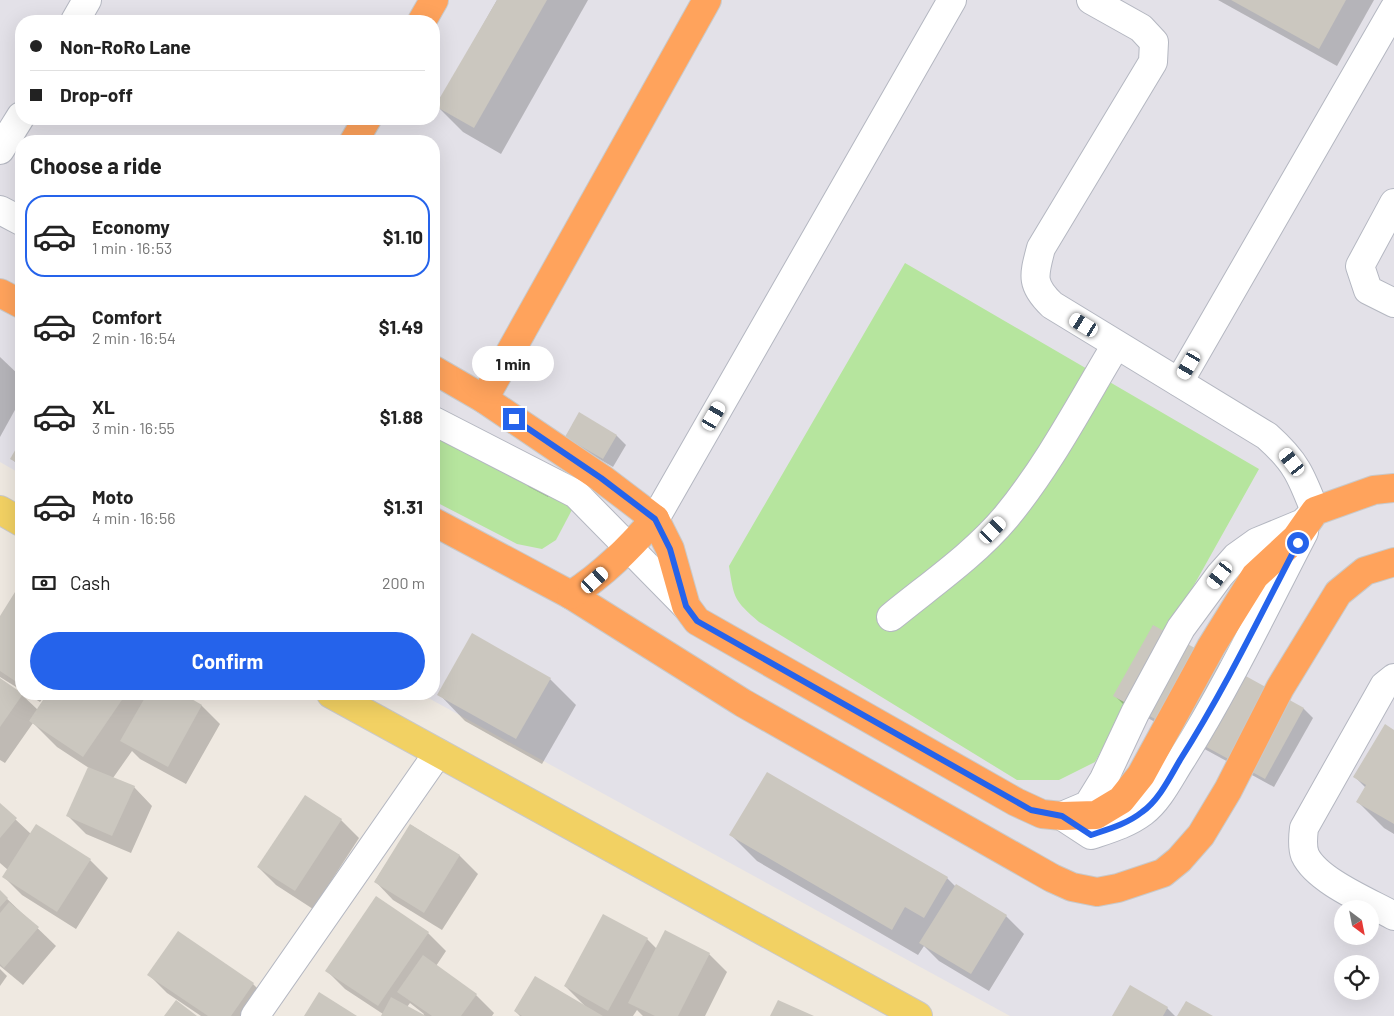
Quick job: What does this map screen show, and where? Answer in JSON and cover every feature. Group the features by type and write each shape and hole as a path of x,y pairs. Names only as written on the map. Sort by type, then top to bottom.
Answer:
{"highway":[{"path":"425,15 434,0"},
{"path":"484,399 707,0"},
{"path":"0,293 15,301"},
{"path":"440,373 484,399 601,478 655,519 670,549 686,606 697,621 1016,802 1042,814 1096,816 1121,800 1141,775 1211,647 1255,576 1296,538 1315,511 1374,490 1394,488"},
{"path":"571,595 595,580 628,550 655,519"},
{"path":"440,525 571,595 743,703 1043,873 1072,887 1097,892 1118,888 1163,872 1178,860 1201,835 1297,658 1338,593 1365,571 1394,562"}],"main road":[{"path":"0,510 15,519"},
{"path":"342,700 918,1016"}],"street":[{"path":"78,15 87,0"},
{"path":"655,519 952,0"},
{"path":"1062,816 1091,835 1120,826 1144,811 1162,789 1192,742 1237,663 1315,511 1301,474 1283,451 1250,424 1052,306 1039,293 1034,276 1042,248 1153,62 1154,42 1142,28 1091,0"},
{"path":"1179,382 1394,8"},
{"path":"1394,203 1360,266 1368,290 1394,303"},
{"path":"0,210 15,218"},
{"path":"891,616 982,542 1005,518 1038,475 1116,345"},
{"path":"440,424 576,494 628,550 686,606"},
{"path":"1062,816 1088,805 1104,779 1134,713 1181,628 1220,575 1236,557 1257,542 1303,523 1315,511"},
{"path":"1394,678 1384,686 1379,694 1304,828 1303,838 1305,853 1322,876 1394,916"},
{"path":"256,1016 438,752"}],"shaded area":[{"path":"0,0 1394,0 1394,1016 1010,1016 432,700 440,700 440,135 15,135 15,471 0,462"}],"green space":[{"path":"905,263 1259,469 1095,762 1059,780 1017,780 759,622 744,609 736,598 732,586 729,566"},
{"path":"440,437 574,506 556,540 542,549 517,544 440,504"}],"building":[{"path":"497,0 547,0 474,128 440,109 440,97"},
{"path":"1231,0 1346,0 1319,49"},
{"path":"579,412 617,435 603,459 565,437"},
{"path":"15,450 15,462 10,459"},
{"path":"15,592 15,681 0,671 0,616"},
{"path":"1153,625 1304,708 1265,779 1113,696"},
{"path":"472,633 551,678 516,739 440,697 440,690"},
{"path":"0,678 15,688 15,700 19,700 0,727"},
{"path":"43,700 122,700 83,757 29,721"},
{"path":"144,700 193,700 202,705 168,767 120,741"},
{"path":"1385,724 1394,730 1394,824 1356,802 1366,785 1353,777"},
{"path":"88,767 135,786 112,836 66,816"},
{"path":"767,772 948,877 924,918 905,907 892,930 729,835"},
{"path":"305,795 342,819 295,891 257,867"},
{"path":"0,803 17,818 0,838"},
{"path":"36,824 91,859 57,912 2,877"},
{"path":"410,824 460,855 424,913 374,882"},
{"path":"956,884 1007,915 971,974 919,943"},
{"path":"0,890 8,898 0,907"},
{"path":"376,896 429,932 378,1006 325,971"},
{"path":"9,902 39,927 4,968 0,964 0,913"},
{"path":"603,914 648,938 608,1011 564,986"},
{"path":"665,930 710,953 678,1016 655,1016 628,1003"},
{"path":"178,931 254,983 231,1016 208,1016 147,975"},
{"path":"423,955 477,994 461,1016 432,1016 397,992"},
{"path":"535,976 603,1016 522,1016 514,1011"},
{"path":"1130,985 1168,1007 1163,1016 1112,1016"},
{"path":"319,992 357,1016 304,1016"},
{"path":"391,997 426,1016 381,1016"},
{"path":"176,1000 197,1016 164,1016"},
{"path":"778,1000 814,1016 770,1016"},
{"path":"1186,1001 1213,1016 1177,1016"}],"route":[{"path":"514,419 601,478 655,519 670,549 686,606 697,621 1031,810 1042,814 1062,816 1091,835 1120,826 1144,811 1162,789 1192,742 1237,663 1298,543"}]}
